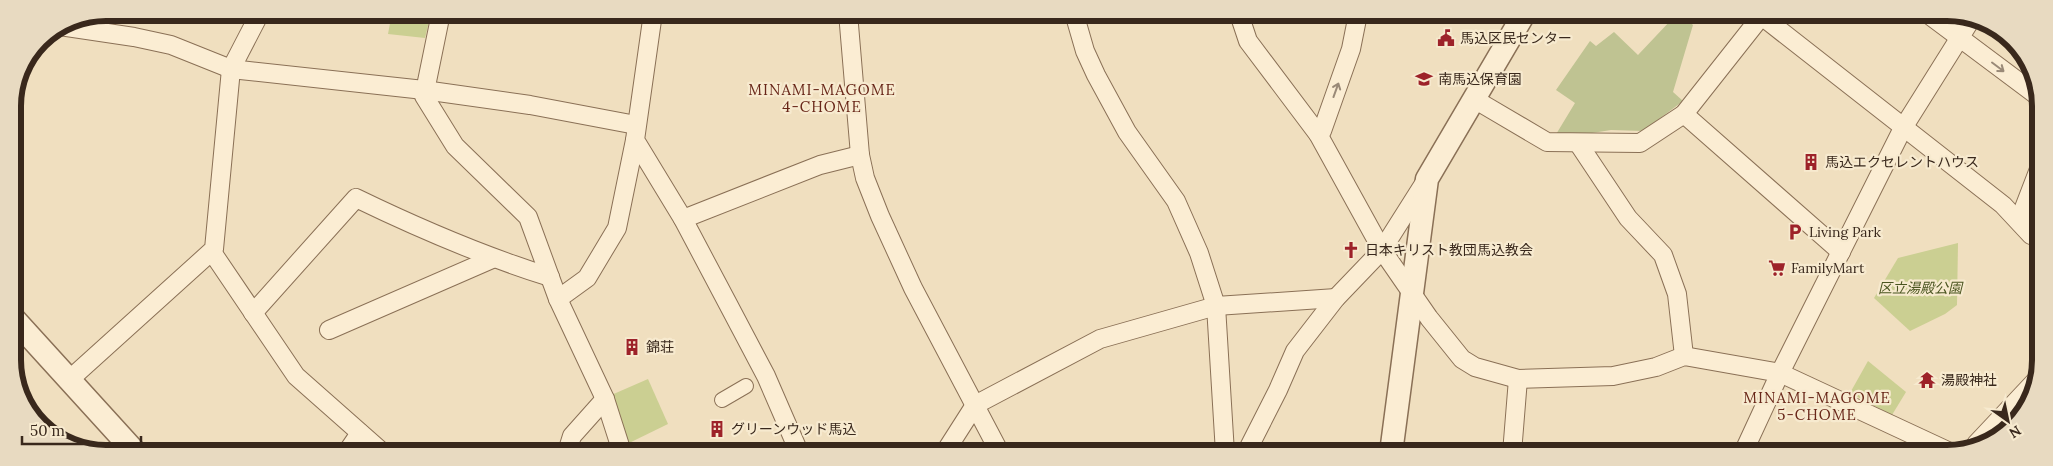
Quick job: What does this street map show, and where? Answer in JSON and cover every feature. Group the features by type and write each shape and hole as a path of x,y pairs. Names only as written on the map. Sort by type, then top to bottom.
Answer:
{"street":[{"path":"68,380 214,249 231,69 256,21"},
{"path":"439,21 424,96 455,146 528,217 558,299 605,399 620,445"},
{"path":"558,299 587,278 617,228 635,133 652,21"},
{"path":"849,21 860,155 865,178 913,288 950,361 996,445"},
{"path":"1076,21 1084,52 1100,83 1127,132 1176,202 1199,253 1216,306 1225,445"},
{"path":"1241,21 1248,41 1318,134 1382,250 1413,295 1462,359 1475,367 1518,379 1613,376 1656,367 1684,356 1780,374 1935,445"},
{"path":"1318,134 1322,131 1351,49 1357,21"},
{"path":"1250,445 1278,390 1294,351 1336,298 1382,250 1427,179 1520,21"},
{"path":"1474,99 1547,142 1640,142 1684,114 1756,21"},
{"path":"1769,21 2003,205 2032,235"},
{"path":"1937,21 2030,90"},
{"path":"1747,445 1840,252 1903,128 1968,24"},
{"path":"74,28 134,37 171,45 231,69 424,90 530,105 635,133 766,376 796,445"},
{"path":"1684,114 1840,252"},
{"path":"1578,143 1628,218 1663,255 1677,294 1684,356"},
{"path":"683,219 820,165 860,155"},
{"path":"1392,445 1427,179"},
{"path":"2019,221 2032,187"},
{"path":"253,313 356,198 430,234 492,259 550,278"},
{"path":"212,252 296,376 374,445"},
{"path":"329,330 492,259"},
{"path":"949,445 975,404 1100,339 1216,306 1336,298"},
{"path":"21,334 68,380 128,445"},
{"path":"1513,445 1518,379"},
{"path":"722,400 746,386"},
{"path":"1984,435 2024,392"},
{"path":"569,445 572,436 605,399"},
{"path":"352,445 360,433"}],"green space":[{"path":"390,21 429,21 425,38 388,34"},
{"path":"1670,21 1689,21 1693,25 1673,92 1683,101 1643,131 1611,130 1567,137 1555,136 1575,103 1556,90 1590,41 1596,46 1614,32 1638,55"},
{"name":"区立湯殿公園","path":"1958,243 1957,305 1945,314 1910,331 1874,298 1898,258"},
{"path":"1868,361 1906,392 1892,415 1850,393"},
{"path":"648,379 668,424 625,445 609,396"}],"place":[{"name":"馬込区民センター","path":"1446,38"},
{"name":"南馬込保育園","path":"1424,79"},
{"name":"馬込エクセレントハウス","path":"1811,162"},
{"name":"Living Park","path":"1795,232"},
{"name":"日本キリスト教団馬込教会","path":"1351,250"},
{"name":"FamilyMart","path":"1777,268"},
{"name":"錦荘","path":"632,347"},
{"name":"湯殿神社","path":"1927,380"},
{"name":"グリーンウッド馬込","path":"717,429"}],"district":[{"name":"MINAMI-MAGOME 4-CHOME","path":"822,98"},
{"name":"MINAMI-MAGOME 5-CHOME","path":"1817,406"}]}
